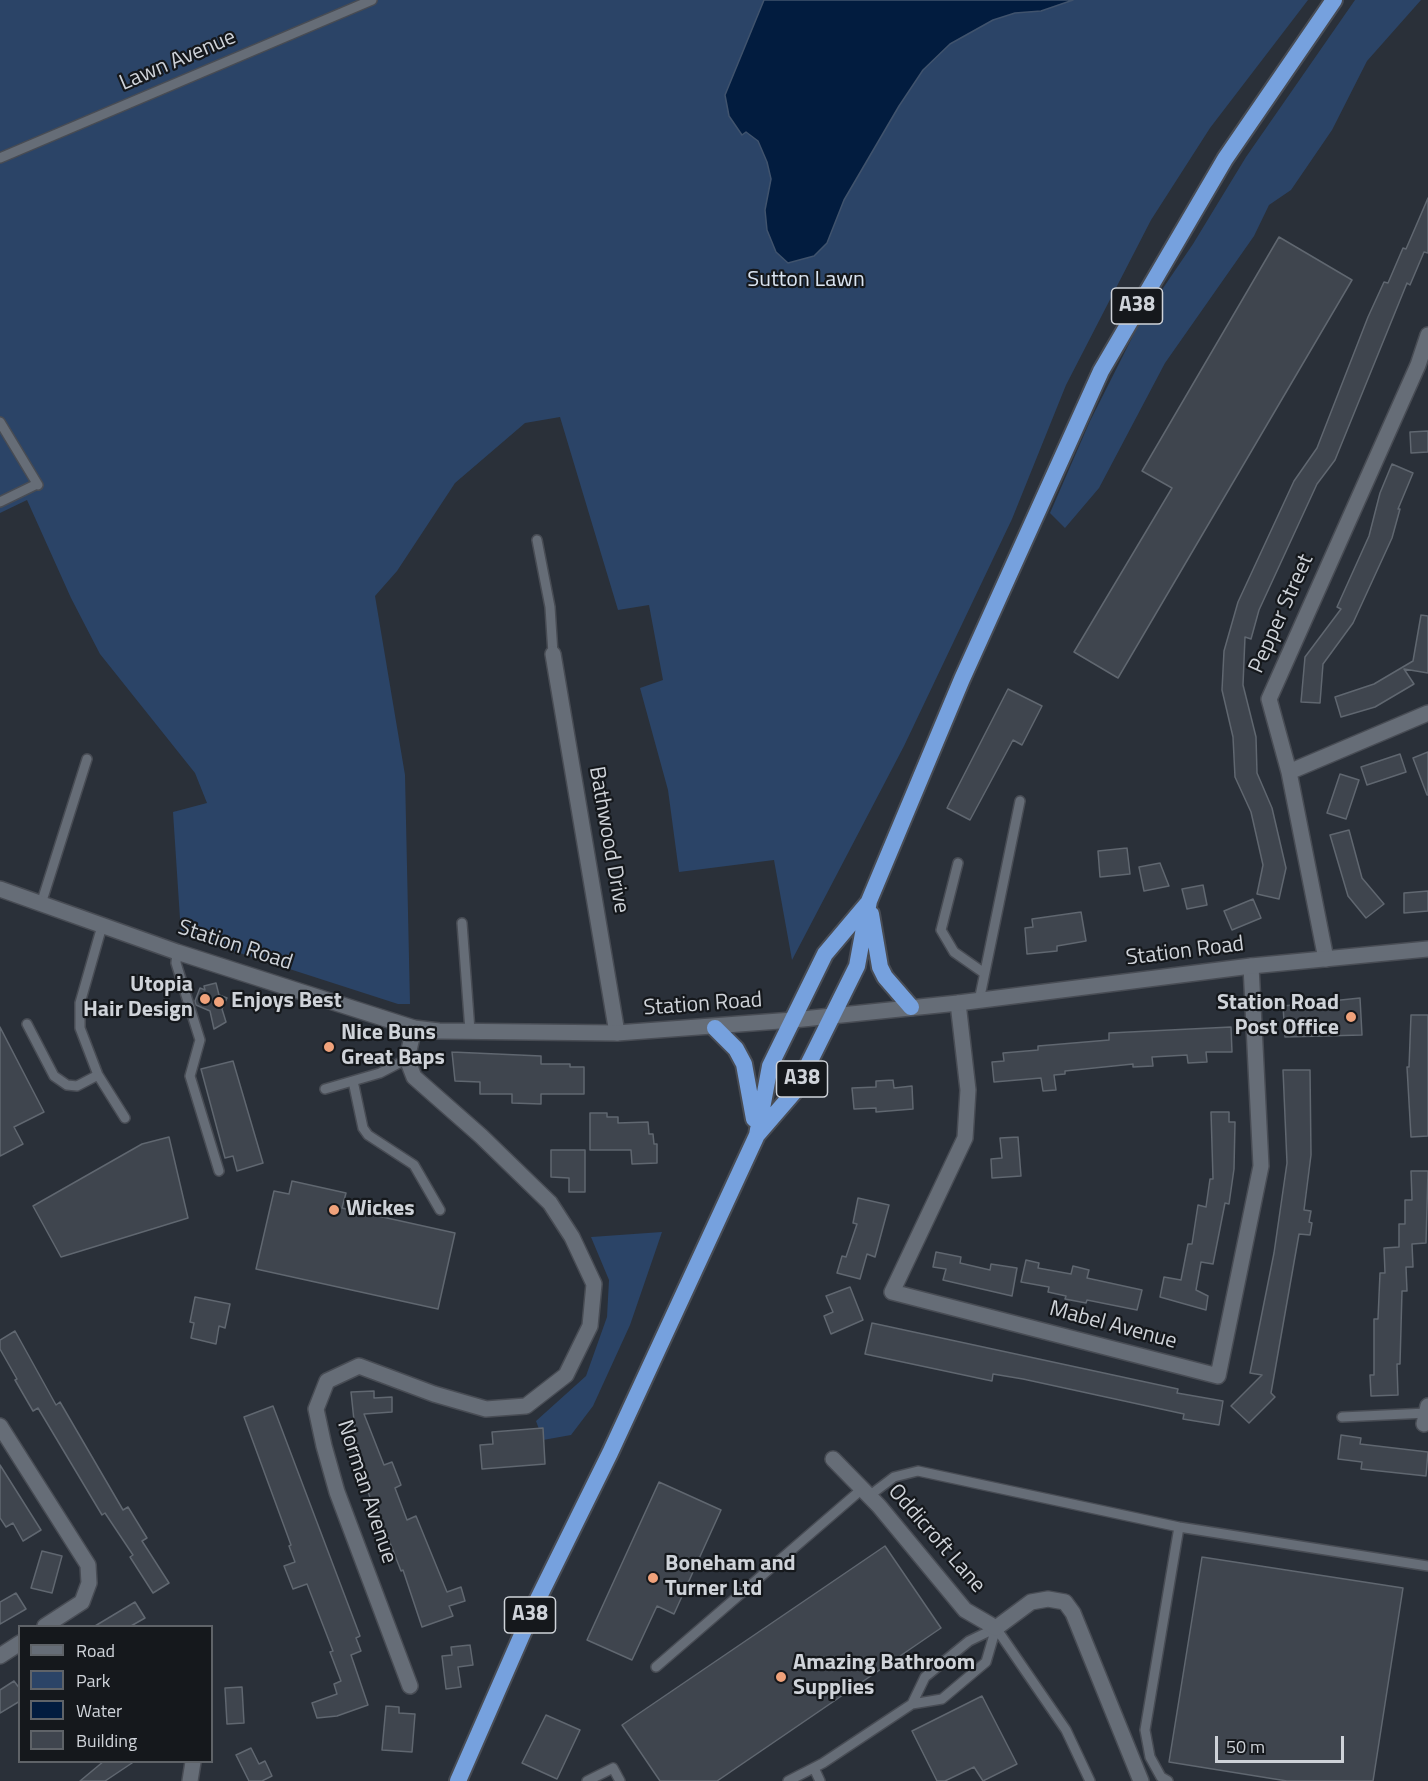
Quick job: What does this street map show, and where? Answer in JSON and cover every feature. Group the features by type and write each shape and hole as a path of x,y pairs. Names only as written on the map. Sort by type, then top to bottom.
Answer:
{"highway":[{"name":"A38","path":"757,1135 795,1091 857,966 869,901 962,679 1101,370 1225,159 1334,0"},
{"name":"A38","path":"458,1781 535,1605 610,1453 757,1135 767,1075 792,1020 825,954 869,901"},
{"path":"869,901 880,967 885,977 911,1007"},
{"path":"715,1028 736,1049 744,1064 757,1135"}],"street":[{"name":"Pepper Street","path":"1326,959 1289,772 1269,699 1418,365 1428,335"},
{"path":"1418,365 1428,378"},
{"name":"Bathwood Drive","path":"554,654 617,1033"},
{"path":"1289,772 1428,712"},
{"name":"Station Road","path":"0,889 177,952 414,1028 470,1031 617,1033 715,1028 958,1004 1251,966 1428,949"},
{"name":"Mabel Avenue","path":"958,1004 968,1090 965,1138 892,1292 1218,1376 1260,1166 1251,966"},
{"path":"407,1059 414,1028"},
{"name":"Norman Avenue","path":"407,1059 414,1077 481,1136 550,1203 572,1237 594,1284 590,1326 567,1375 526,1406 486,1409 434,1394 359,1366 327,1381 316,1409 324,1446 337,1492 410,1686"},
{"path":"0,1426 88,1565 89,1583 82,1602 47,1625"},
{"name":"Oddicroft Lane","path":"833,1459 866,1493 965,1610 996,1628"},
{"path":"996,1628 1031,1602 1048,1599 1065,1602 1073,1613 1141,1781"},
{"path":"0,1656 18,1644"},
{"path":"190,1781 193,1763"}],"lane":[{"name":"Lawn Avenue","path":"0,158 372,0"},
{"path":"0,422 38,485 0,502"},
{"path":"537,540 550,607 554,654"},
{"path":"41,904 87,759"},
{"path":"979,1001 1020,801"},
{"path":"958,863 941,930 954,952 984,973"},
{"path":"462,922 470,1031"},
{"path":"102,926 80,1003 80,1028 98,1075 125,1118"},
{"path":"177,952 176,963 200,1040 190,1076 219,1171"},
{"path":"27,1024 54,1076 67,1086 77,1086 98,1075"},
{"path":"325,1089 380,1073 407,1059"},
{"path":"353,1081 363,1128 368,1135 414,1165 440,1210"},
{"path":"1342,1417 1426,1414"},
{"path":"656,1667 866,1493 894,1477 918,1471 1179,1527 1428,1566"},
{"path":"1168,1781 1161,1777 1150,1757 1145,1730 1179,1527"},
{"path":"912,1704 925,1677 969,1641 996,1628"},
{"path":"788,1781 814,1768 912,1704 942,1699 986,1662 996,1628"},
{"path":"996,1628 1066,1730 1090,1781"},
{"path":"587,1781 613,1768 620,1781"},
{"path":"814,1768 820,1781"}],"green space":[{"name":"Sutton Lawn","path":"0,0 1308,0 1210,128 1151,220 1066,385 1012,519 904,746 792,960 774,860 679,872 668,790 640,688 663,680 649,605 618,610 560,417 525,423 455,483 397,571 375,596 405,775 410,1004 398,1004 181,934 173,812 207,803 195,773 100,654 71,598 27,500 0,513"},
{"path":"1355,0 1421,0 1367,61 1332,130 1291,190 1269,205 1254,236 1165,363 1099,488 1065,528 1050,513 1090,421 1140,322 1193,244 1246,157"},
{"path":"662,1232 630,1325 593,1406 571,1435 543,1440 536,1421 586,1376 607,1317 609,1280 591,1237"}],"water":[{"path":"764,0 1073,0 1041,11 1015,13 993,20 950,44 923,70 899,106 844,200 827,243 814,256 788,263 776,252 767,230 765,210 771,179 767,162 758,141 746,132 742,135 729,116 725,95"}],"building":[{"path":"1428,198 1428,253 1424,252 1410,285 1407,283 1335,460 1317,484 1259,610 1251,639 1245,637 1243,685 1256,737 1257,773 1272,808 1286,868 1279,899 1257,894 1263,865 1251,812 1235,777 1233,737 1222,690 1224,651 1238,602 1294,481 1317,448 1368,317 1384,282 1388,283 1403,248 1406,249"},
{"path":"1279,237 1352,280 1118,678 1074,652 1172,488 1142,471"},
{"path":"1428,431 1428,452 1411,453 1410,432"},
{"path":"1392,464 1413,473 1398,509 1400,509 1392,538 1353,623 1323,664 1320,703 1301,702 1305,657 1341,609 1337,607 1369,536 1380,493"},
{"path":"1421,615 1428,616 1428,673 1404,669 1414,684 1375,707 1341,717 1335,697 1374,684 1413,661"},
{"path":"1008,689 1042,706 1022,745 1013,740 970,820 947,808"},
{"path":"1428,752 1428,795 1427,795 1413,758"},
{"path":"1400,754 1406,772 1367,785 1361,767"},
{"path":"1340,774 1359,780 1346,819 1327,813"},
{"path":"1349,830 1362,878 1384,904 1366,918 1348,896 1330,835"},
{"path":"1127,848 1130,874 1100,877 1098,851"},
{"path":"1160,863 1169,886 1144,891 1139,867"},
{"path":"1203,885 1207,905 1187,909 1182,889"},
{"path":"1428,891 1428,911 1404,913 1404,893"},
{"path":"1253,899 1261,918 1232,930 1224,911"},
{"path":"1081,912 1086,941 1057,946 1057,951 1027,954 1025,928 1033,927 1032,919"},
{"path":"216,983 219,995 227,998 222,1009 226,1022 214,1029 210,1011 196,1005 195,1001 200,988 205,990 204,986"},
{"path":"1360,998 1362,1035 1285,1037 1283,1006"},
{"path":"1411,1015 1428,1015 1428,1136 1411,1137 1407,1067 1409,1067"},
{"path":"0,1027 44,1112 14,1127 23,1144 0,1156"},
{"path":"1231,1027 1232,1052 1206,1052 1207,1062 1188,1063 1187,1055 1152,1057 1153,1066 1133,1067 1133,1064 1065,1071 1065,1074 1054,1075 1056,1090 1043,1091 1041,1078 994,1082 992,1062 1004,1061 1003,1053 1038,1050 1038,1046 1109,1040 1109,1033"},
{"path":"452,1052 541,1056 541,1064 570,1064 570,1067 584,1067 584,1094 541,1094 541,1104 512,1103 512,1094 480,1094 480,1082 455,1081"},
{"path":"233,1061 263,1163 237,1171 233,1156 225,1158 201,1069"},
{"path":"1283,1070 1310,1070 1311,1155 1304,1210 1311,1211 1309,1222 1312,1223 1310,1235 1299,1234 1271,1393 1275,1397 1249,1423 1231,1406 1262,1375 1250,1373 1274,1253 1287,1163"},
{"path":"893,1080 894,1088 912,1086 913,1109 876,1112 876,1108 854,1109 852,1088 876,1087 876,1081"},
{"path":"1211,1112 1229,1112 1229,1122 1235,1122 1234,1169 1229,1204 1225,1203 1213,1264 1201,1262 1196,1290 1208,1296 1206,1310 1160,1297 1164,1277 1181,1280 1188,1244 1192,1244 1198,1205 1206,1207 1210,1179 1213,1179"},
{"path":"590,1113 607,1113 607,1117 618,1117 618,1123 648,1122 649,1134 653,1134 654,1144 657,1144 657,1163 632,1164 631,1150 590,1150"},
{"path":"169,1137 188,1218 61,1257 33,1206 142,1144"},
{"path":"1018,1137 1021,1176 992,1178 991,1159 1002,1158 1000,1138"},
{"path":"551,1150 585,1150 585,1192 569,1192 569,1178 551,1177"},
{"path":"1411,1171 1428,1171 1426,1243 1412,1244 1413,1267 1406,1267 1407,1291 1402,1291 1400,1364 1397,1364 1398,1395 1371,1396 1370,1375 1374,1375 1374,1319 1378,1319 1380,1273 1385,1273 1384,1248 1399,1247 1399,1224 1405,1224 1405,1200 1412,1200"},
{"path":"292,1181 346,1193 342,1208 455,1233 438,1309 256,1269 274,1191 289,1194"},
{"path":"858,1198 889,1205 875,1257 867,1254 860,1279 837,1273 842,1256 846,1257 857,1224 853,1223"},
{"path":"936,1252 961,1257 960,1263 990,1270 991,1264 1017,1268 1012,1296 943,1280 946,1269 933,1267"},
{"path":"1026,1260 1039,1263 1038,1268 1071,1274 1073,1266 1089,1270 1087,1278 1142,1290 1137,1310 1087,1300 1086,1303 1065,1299 1066,1296 1048,1292 1049,1287 1021,1282"},
{"path":"850,1287 863,1320 831,1334 824,1316 833,1312 826,1296"},
{"path":"195,1297 230,1304 225,1328 219,1326 216,1344 191,1338 194,1323 190,1322"},
{"path":"872,1323 1178,1389 1177,1393 1223,1401 1219,1425 1183,1419 1184,1414 1023,1379 993,1374 992,1381 865,1354"},
{"path":"15,1331 56,1405 60,1402 123,1510 128,1507 147,1538 142,1541 169,1583 153,1593 130,1557 133,1555 105,1513 102,1515 38,1408 33,1411 15,1380 17,1379 0,1349 0,1340"},
{"path":"374,1391 374,1398 392,1397 392,1412 364,1414 384,1465 392,1462 401,1485 395,1488 407,1520 416,1516 447,1592 461,1587 465,1601 449,1606 453,1616 422,1627 403,1570 401,1571 384,1527 381,1528 347,1433 355,1430 351,1392"},
{"path":"273,1406 360,1636 356,1638 361,1651 351,1655 368,1705 337,1716 317,1718 312,1703 337,1694 334,1684 341,1681 330,1652 333,1651 307,1584 293,1589 284,1566 295,1562 289,1546 291,1545 244,1417"},
{"path":"543,1428 545,1464 482,1469 480,1445 493,1444 492,1432"},
{"path":"1341,1435 1361,1438 1360,1444 1428,1452 1426,1476 1361,1469 1362,1462 1338,1459"},
{"path":"0,1465 41,1530 23,1541 13,1523 6,1527 0,1518"},
{"path":"659,1482 721,1510 674,1614 657,1606 632,1660 587,1640"},
{"name":"Amazing Bathroom Supplies","path":"885,1546 941,1628 717,1781 660,1781 622,1725"},
{"path":"42,1551 62,1556 52,1593 31,1588"},
{"path":"1202,1557 1403,1588 1373,1781 1287,1781 1169,1762"},
{"path":"16,1593 26,1609 0,1624 0,1602"},
{"path":"135,1602 145,1618 133,1625 97,1625"},
{"path":"470,1645 473,1665 458,1667 461,1687 446,1689 442,1656 452,1655 451,1647"},
{"path":"14,1681 18,1686 18,1702 0,1713 0,1690"},
{"path":"242,1687 244,1723 227,1724 225,1688"},
{"path":"982,1696 1017,1764 983,1781 974,1767 945,1781 937,1781 912,1731"},
{"path":"386,1706 399,1707 399,1713 415,1714 412,1752 382,1750"},
{"path":"546,1715 580,1730 557,1779 522,1763"},
{"path":"251,1748 259,1764 265,1761 272,1776 262,1781 249,1781 236,1755"},
{"path":"102,1763 132,1763 105,1781 80,1781"}],"place":[{"name":"Utopia Hair Design","path":"205,999"},
{"name":"Enjoys Best","path":"219,1002"},
{"name":"Station Road Post Office","path":"1351,1017"},
{"name":"Nice Buns Great Baps","path":"329,1047"},
{"name":"Wickes","path":"334,1210"},
{"name":"Boneham and Turner Ltd","path":"653,1578"},
{"name":"Amazing Bathroom Supplies","path":"781,1677"}]}
